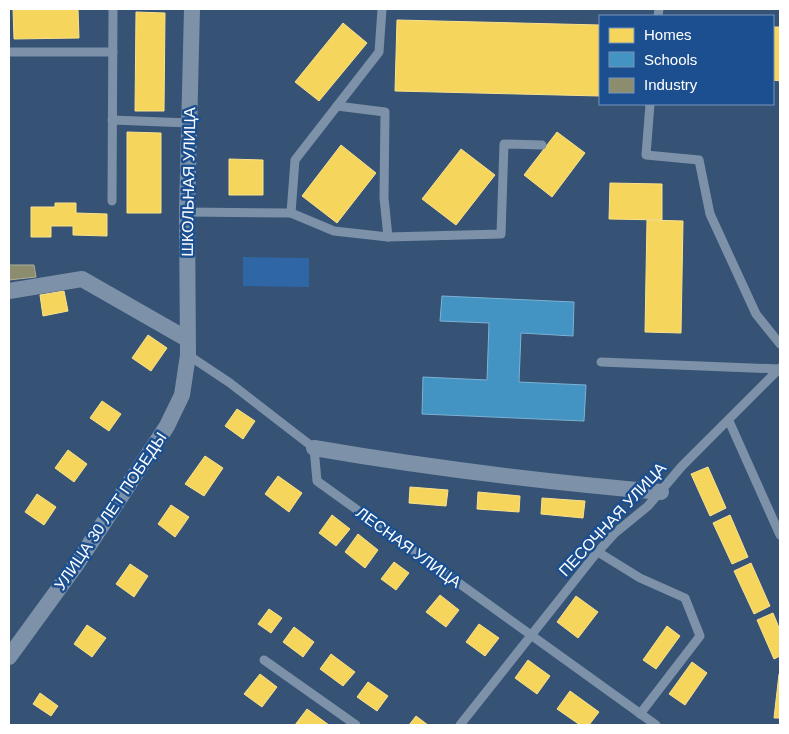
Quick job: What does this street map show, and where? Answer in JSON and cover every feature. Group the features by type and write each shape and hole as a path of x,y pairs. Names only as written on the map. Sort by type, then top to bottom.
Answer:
{"street":[{"name":"ШКОЛЬНАЯ УЛИЦА","path":"187,347 187,212 192,9"},
{"path":"9,291 82,279 187,347"},
{"name":"УЛИЦА 30 ЛЕТ ПОБЕДЫ","path":"9,656 76,565 167,426 182,395 187,347"},
{"path":"314,448 410,464 548,482 661,492"}],"lane":[{"path":"112,201 113,9"},
{"path":"291,213 296,160 379,52 382,9"},
{"path":"9,52 113,52"},
{"path":"650,105 646,155 699,160 710,214 756,314 780,344"},
{"path":"337,106 385,112 384,198 388,237"},
{"path":"112,120 189,123"},
{"path":"187,212 291,213 334,230 388,237 501,234 504,144 542,146"},
{"path":"187,347 314,448"},
{"path":"601,362 780,369"},
{"name":"ПЕСОЧНАЯ УЛИЦА","path":"460,725 530,634 615,533 661,492 682,466 780,369"},
{"path":"729,421 780,535"},
{"name":"ЛЕСНАЯ УЛИЦА","path":"314,448 317,481 656,725"},
{"path":"598,552 640,578 685,598 700,636 640,714"},
{"path":"264,660 356,725"}],"shaded area":[{"path":"243,257 309,258 309,287 243,286"}],"building: Homes":[{"path":"13,9 78,9 79,38 14,39"},
{"path":"136,12 165,13 164,111 135,111"},
{"path":"397,20 599,25 599,96 395,91"},
{"path":"343,23 367,43 319,101 295,82"},
{"path":"774,27 780,27 780,81 774,80"},
{"path":"127,132 161,133 161,213 127,213"},
{"path":"557,132 585,153 552,197 524,175"},
{"path":"341,145 376,173 337,223 302,196"},
{"path":"461,149 495,175 456,225 422,199"},
{"path":"229,159 263,160 263,195 229,195"},
{"path":"610,183 662,184 662,220 609,219"},
{"path":"55,203 76,203 76,213 107,214 107,236 73,235 73,226 51,226 51,237 31,237 31,207 55,207"},
{"path":"647,220 683,221 681,333 645,332"},
{"path":"64,291 68,311 43,316 40,295"},
{"path":"148,335 167,348 151,371 132,358"},
{"path":"102,401 121,414 109,431 90,418"},
{"path":"237,409 255,421 243,439 225,426"},
{"path":"68,450 87,464 74,482 55,468"},
{"path":"205,456 223,468 204,496 185,484"},
{"path":"708,467 726,508 710,516 691,474"},
{"path":"278,476 302,493 289,512 265,494"},
{"path":"410,487 448,490 446,506 409,503"},
{"path":"478,492 520,496 519,512 477,509"},
{"path":"37,494 56,507 44,525 25,512"},
{"path":"542,498 585,501 583,518 541,514"},
{"path":"171,505 189,517 175,537 158,524"},
{"path":"332,515 350,529 336,546 319,533"},
{"path":"730,515 748,557 732,564 713,523"},
{"path":"358,534 378,550 365,568 345,552"},
{"path":"394,562 409,573 396,590 381,579"},
{"path":"751,563 770,606 754,614 734,571"},
{"path":"130,564 148,576 134,597 116,584"},
{"path":"440,595 459,610 446,627 426,612"},
{"path":"576,596 598,612 578,638 557,622"},
{"path":"269,609 282,618 271,633 258,624"},
{"path":"773,613 780,630 780,656 774,659 757,620"},
{"path":"479,624 499,638 485,656 466,642"},
{"path":"87,625 106,638 92,657 74,644"},
{"path":"667,626 680,636 656,669 643,660"},
{"path":"294,627 314,642 303,657 283,642"},
{"path":"331,654 355,672 343,686 320,669"},
{"path":"528,660 550,676 537,694 515,678"},
{"path":"692,662 707,673 685,705 669,694"},
{"path":"260,674 277,687 262,707 244,694"},
{"path":"779,674 780,718 774,718"},
{"path":"368,682 388,696 377,711 357,697"},
{"path":"570,691 599,712 589,725 580,725 557,709"},
{"path":"40,693 58,706 51,716 33,704"},
{"path":"307,709 329,725 295,725"},
{"path":"416,716 428,725 409,725"}],"building: Schools":[{"path":"442,296 574,302 573,336 521,333 519,382 586,385 584,421 422,414 423,377 487,380 489,323 440,321"}],"building: Industry":[{"path":"9,265 34,265 36,277 9,280"}]}
